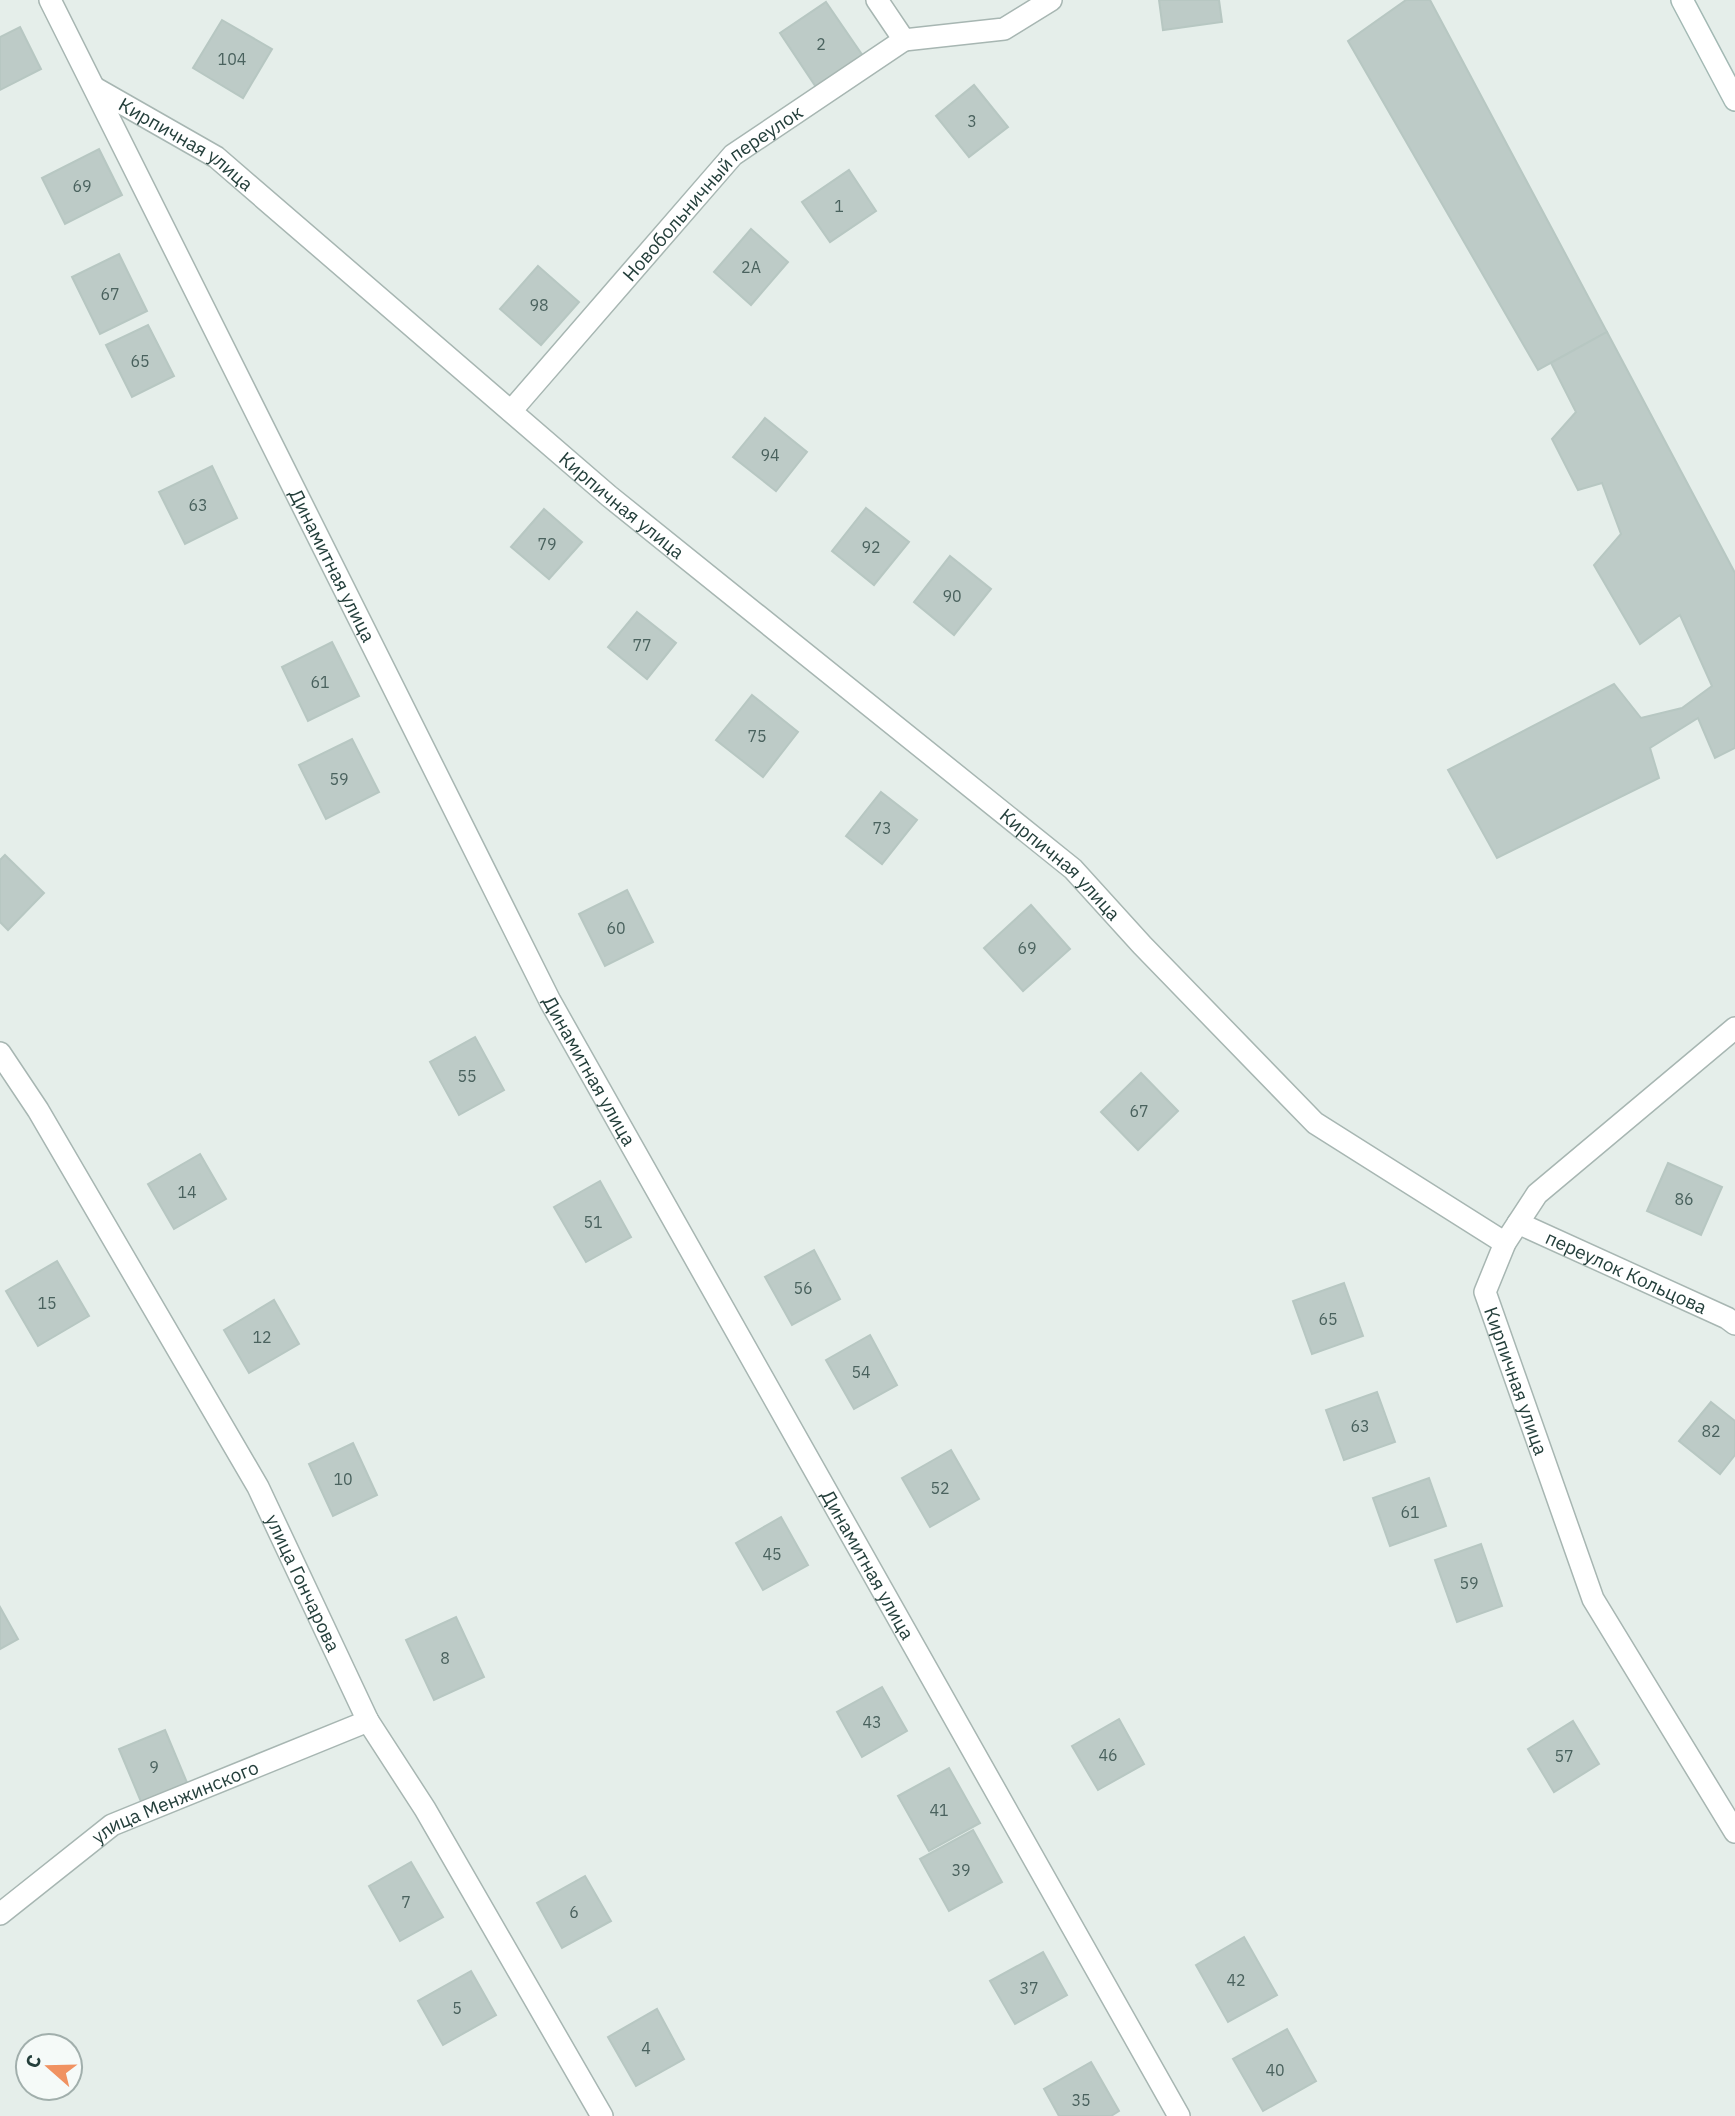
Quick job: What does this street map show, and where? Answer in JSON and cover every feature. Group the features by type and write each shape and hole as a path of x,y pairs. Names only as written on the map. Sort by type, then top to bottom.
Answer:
{"street":[{"name":"Динамитная улица","path":"50,0 550,1001 1179,2116"},
{"path":"877,0 904,40 1004,29 1051,0"},
{"path":"1682,0 1735,100"},
{"name":"Новобольничный переулок","path":"511,411 733,155 904,40"},
{"name":"Кирпичная улица","path":"94,89 216,157 609,496 1073,869 1142,945 1315,1123 1505,1243 1485,1292 1593,1599 1735,1832"},
{"path":"1505,1243 1538,1194 1735,1027"},
{"name":"улица Гончарова","path":"0,1053 38,1110 258,1487 368,1721 425,1809 602,2116"},
{"name":"переулок Кольцова","path":"1518,1223 1735,1324"},
{"name":"улица Менжинского","path":"0,1914 112,1825 368,1721"}],"building":[{"path":"1159,0 1219,0 1222,22 1163,30"},
{"path":"1406,0 1430,0 1607,332 1538,370 1348,41"},
{"path":"826,2 863,56 816,87 780,33"},
{"path":"222,20 272,49 243,98 193,68"},
{"path":"20,27 41,69 0,90 0,37"},
{"path":"974,85 1008,127 969,157 936,116"},
{"path":"99,149 122,195 65,224 42,178"},
{"path":"849,170 876,211 830,242 802,202"},
{"path":"751,229 788,262 751,305 714,272"},
{"path":"119,254 147,311 100,334 72,277"},
{"path":"538,266 579,302 541,345 500,309"},
{"path":"148,325 174,376 132,397 106,345"},
{"path":"1607,332 1735,573 1735,748 1715,758 1698,718 1650,748 1659,778 1497,858 1448,770 1614,684 1641,718 1682,708 1712,686 1680,615 1640,644 1594,565 1621,534 1602,483 1578,490 1552,439 1576,412 1551,363"},
{"path":"765,418 807,452 776,491 733,457"},
{"path":"212,466 237,518 185,544 159,492"},
{"path":"866,508 909,542 874,585 832,551"},
{"path":"544,509 582,542 549,579 511,547"},
{"path":"950,556 991,589 954,635 914,602"},
{"path":"637,612 676,643 647,679 608,647"},
{"path":"332,642 359,696 308,721 282,667"},
{"path":"752,695 798,732 763,777 716,740"},
{"path":"352,739 379,792 326,819 299,765"},
{"path":"881,792 917,820 882,864 846,836"},
{"path":"5,855 44,893 8,930 0,922 0,860"},
{"path":"627,890 653,942 605,966 579,914"},
{"path":"1031,905 1070,949 1023,991 984,948"},
{"path":"475,1037 504,1090 459,1115 430,1062"},
{"path":"1141,1073 1178,1111 1138,1150 1101,1112"},
{"path":"200,1154 226,1199 174,1229 148,1184"},
{"path":"1668,1163 1722,1187 1701,1235 1647,1211"},
{"path":"600,1181 631,1237 586,1262 554,1207"},
{"path":"814,1250 840,1299 792,1325 765,1277"},
{"path":"57,1261 89,1316 38,1346 6,1291"},
{"path":"1344,1283 1363,1336 1312,1354 1293,1301"},
{"path":"274,1300 299,1344 249,1373 224,1330"},
{"path":"870,1335 897,1385 854,1409 826,1360"},
{"path":"1377,1392 1395,1442 1344,1460 1326,1410"},
{"path":"1711,1402 1735,1421 1735,1455 1720,1474 1679,1441"},
{"path":"353,1443 377,1495 333,1516 309,1464"},
{"path":"951,1450 979,1499 930,1527 902,1478"},
{"path":"1429,1478 1446,1526 1390,1546 1373,1498"},
{"path":"781,1517 808,1565 763,1590 736,1543"},
{"path":"1481,1544 1502,1606 1457,1622 1435,1560"},
{"path":"0,1607 18,1639 0,1649"},
{"path":"456,1617 484,1677 434,1700 406,1640"},
{"path":"882,1687 907,1731 862,1757 837,1712"},
{"path":"1119,1719 1144,1764 1098,1790 1072,1746"},
{"path":"1573,1721 1599,1764 1554,1792 1528,1749"},
{"path":"165,1730 188,1785 142,1804 119,1749"},
{"path":"949,1768 980,1823 929,1851 898,1796"},
{"path":"973,1830 1002,1882 949,1911 920,1859"},
{"path":"411,1862 443,1917 400,1941 369,1886"},
{"path":"585,1876 611,1921 562,1948 537,1903"},
{"path":"1244,1937 1277,1995 1228,2022 1196,1965"},
{"path":"1043,1952 1067,1995 1015,2024 990,1981"},
{"path":"471,1971 496,2015 443,2045 418,2001"},
{"path":"657,2009 684,2059 636,2086 608,2037"},
{"path":"1287,2029 1316,2081 1263,2111 1233,2059"},
{"path":"1091,2062 1119,2111 1111,2116 1059,2116 1044,2089"}]}
